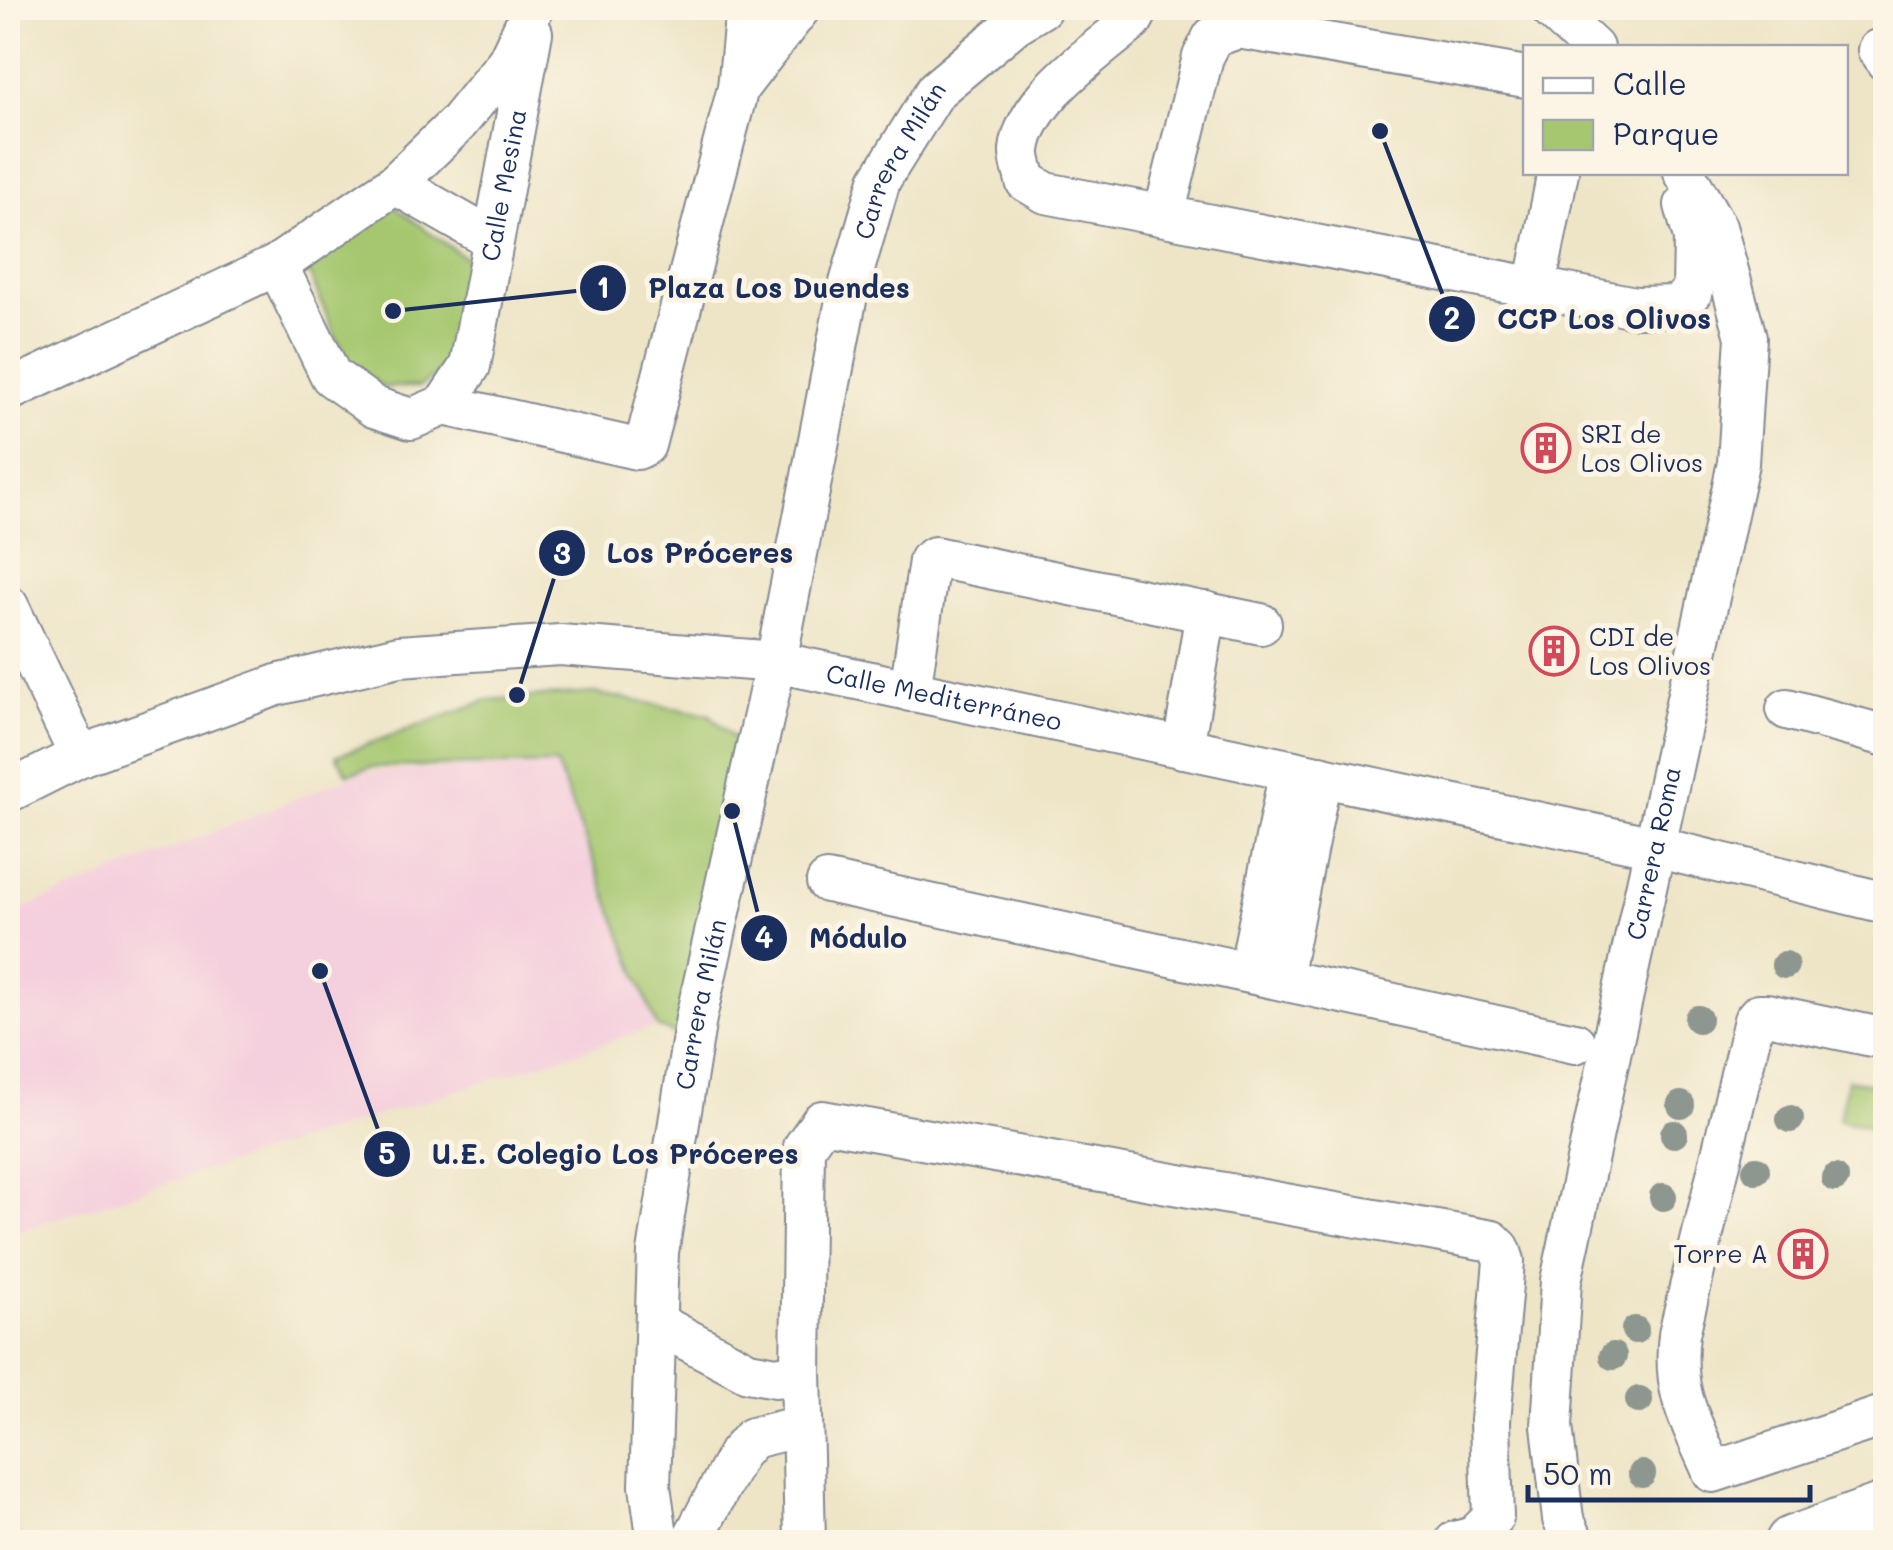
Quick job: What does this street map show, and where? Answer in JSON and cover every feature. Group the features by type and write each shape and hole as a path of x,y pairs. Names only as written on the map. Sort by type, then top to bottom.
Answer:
{"main road":[{"path":"1791,1542 1886,1507"}],"street":[{"name":"Calle Mesina","path":"8,391 277,265 395,184 457,124 508,61 535,8"},
{"name":"Calle Mesina","path":"444,405 470,366 535,8"},
{"path":"277,265 332,376 374,408 410,419 444,405 636,449 645,445 738,88 746,8"},
{"path":"738,88 800,8"},
{"name":"Carrera Milán","path":"658,1542 650,1486 658,1252 696,1018 776,662 848,290 880,180 936,90 1015,24 1041,8"},
{"path":"1139,8 1132,22 1058,85 1033,114 1020,150 1026,180 1046,193 1635,307 1678,306 1693,290 1696,270 1694,238 1677,175"},
{"path":"1550,8 1590,45"},
{"path":"1584,8 1607,45"},
{"path":"1164,216 1203,57 1213,37 1238,28 1523,76"},
{"path":"1535,288 1557,175"},
{"name":"Carrera Roma","path":"1574,1542 1563,1519 1552,1426 1561,1280 1738,463 1746,337 1716,228 1686,175"},
{"path":"395,184 494,240"},
{"path":"910,691 929,561 935,557 1260,624"},
{"path":"8,606 80,756"},
{"path":"1183,748 1206,612"},
{"name":"Calle Mediterráneo","path":"8,792 80,756 277,684 399,656 560,645 776,662 1655,848 1886,903"},
{"path":"1787,710 1886,736"},
{"path":"1265,975 1305,773"},
{"path":"827,882 1575,1043"},
{"path":"1886,1040 1768,1014 1759,1014 1754,1020 1679,1334 1675,1369 1713,1472 1886,1415"},
{"path":"805,1542 801,1426 804,1147 822,1121 1492,1241 1504,1261 1490,1420 1493,1518 1474,1537 1455,1542"},
{"path":"656,1323 748,1372 776,1377 801,1372"},
{"path":"691,1542 738,1454 752,1438 801,1426"}],"shaded area":[{"path":"555,766 655,1027 8,1234 8,915 362,772"}],"green space":[{"path":"392,205 468,260 454,360 420,387 382,387 345,359 305,263"},
{"path":"594,693 710,715 741,745 690,1040 657,1027 556,764 372,767 348,774 336,756 488,700"},
{"path":"1848,1079 1885,1088 1885,1131 1839,1120"}],"place":[{"name":"CCP Los Olivos","path":"1380,131"},
{"name":"Plaza Los Duendes","path":"393,311"},
{"name":"SRI de Los Olivos","path":"1546,448"},
{"name":"CDI de Los Olivos","path":"1554,651"},
{"name":"Los Próceres","path":"517,695"},
{"name":"Módulo","path":"732,811"},
{"name":"U.E. Colegio Los Próceres","path":"320,971"},
{"name":"Torre A","path":"1803,1254"}]}
